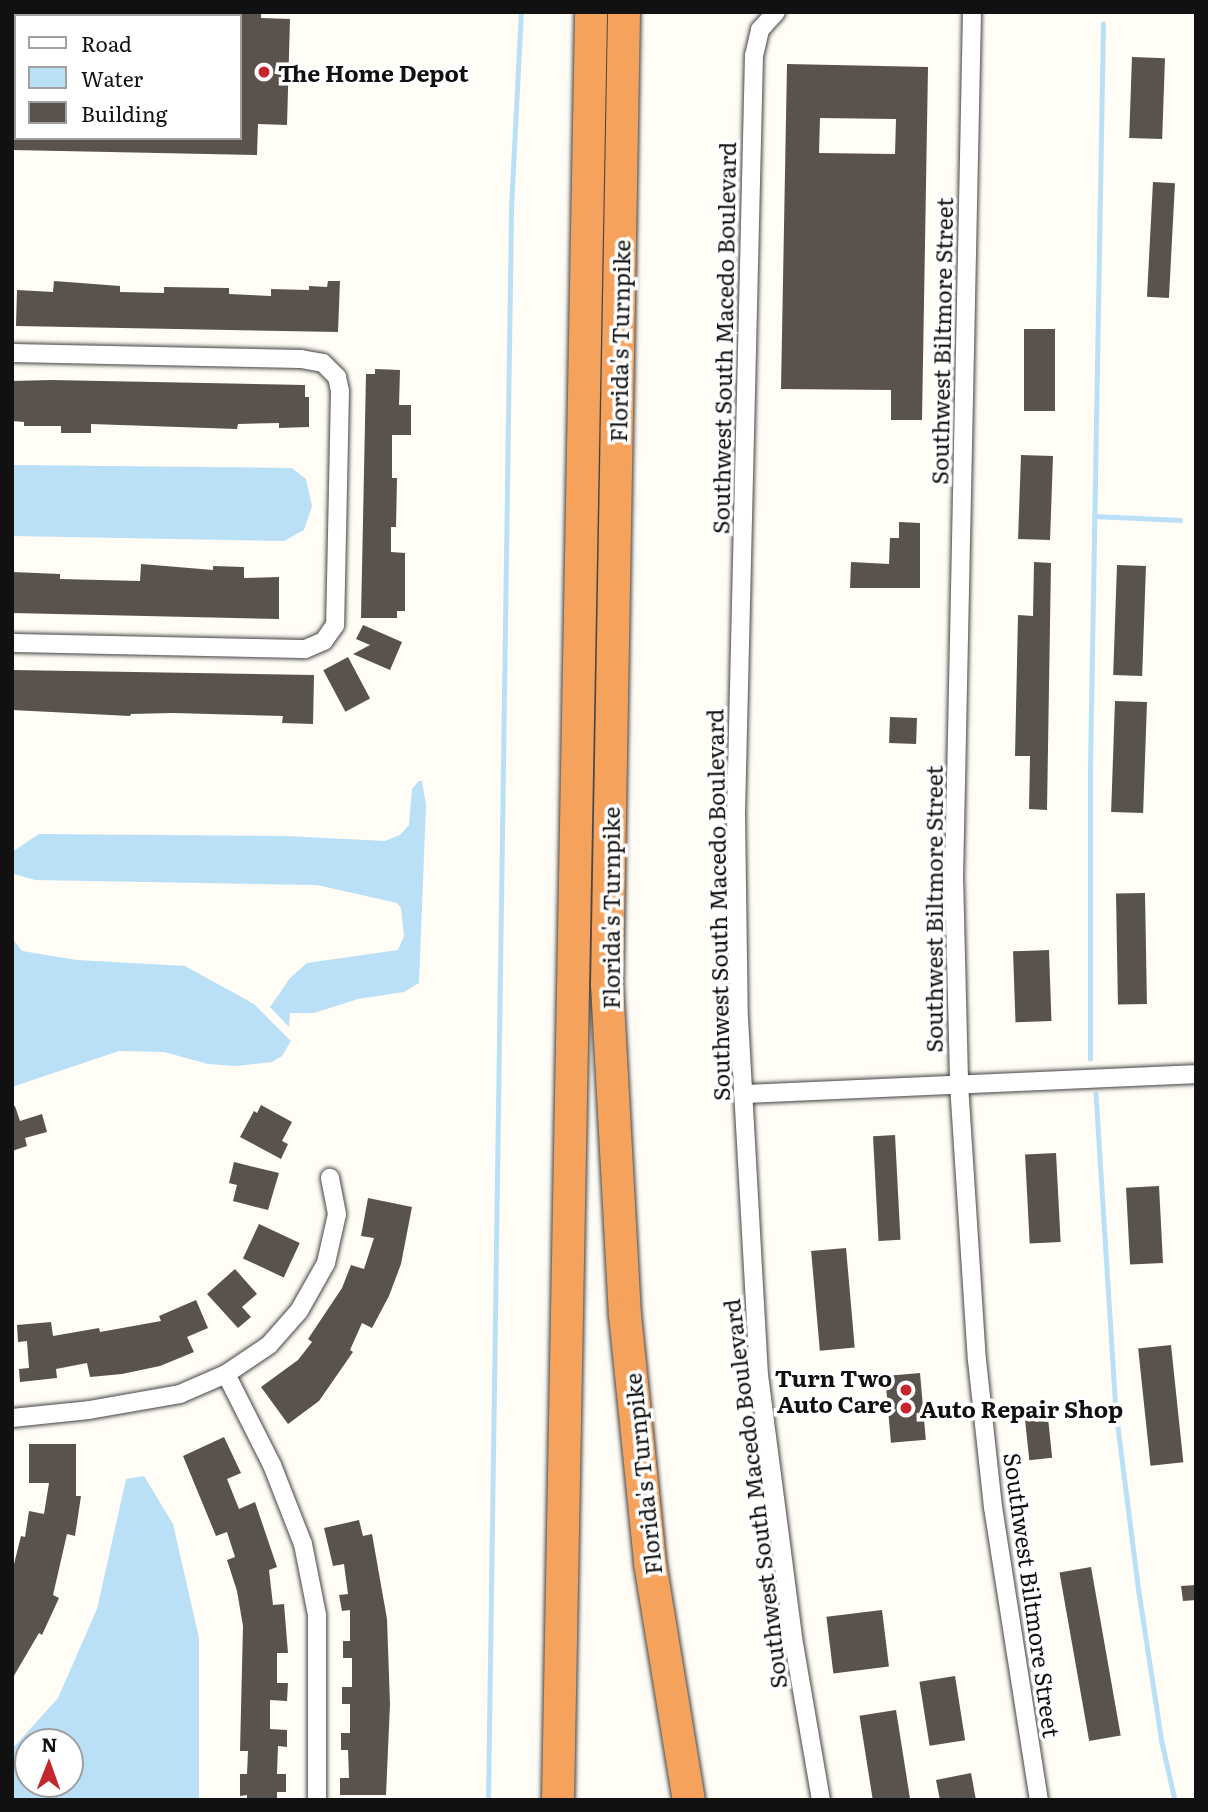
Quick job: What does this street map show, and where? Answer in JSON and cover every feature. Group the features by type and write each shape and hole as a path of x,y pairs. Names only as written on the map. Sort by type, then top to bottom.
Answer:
{"highway":[{"name":"Florida's Turnpike","path":"558,1800 591,12"},
{"name":"Florida's Turnpike","path":"624,12 607,984 628,1342 650,1563 689,1800"}],"street":[{"name":"Southwest South Macedo Boulevard","path":"776,12 760,30 754,55 736,815 739,1018 759,1375 793,1638 821,1800"},
{"name":"Southwest Biltmore Street","path":"972,12 954,875 959,1084 977,1360 992,1494 1039,1800"},
{"path":"12,353 301,359 323,363 337,377 340,391 335,625 324,641 305,649 12,643"},
{"path":"743,1094 1196,1074"},
{"path":"12,1418 89,1410 180,1394 226,1374 269,1345 299,1311 326,1263 337,1214 330,1178"},
{"path":"226,1374 272,1465 303,1544 317,1615 317,1800"}],"water":[{"path":"12,465 292,468 306,479 312,506 304,530 284,541 12,536"},
{"path":"422,781 426,805 419,983 404,992 358,999 314,1013 290,1013 289,1027 270,1007 290,978 307,963 398,950 404,936 401,908 397,903 317,885 35,880 14,874 12,869 12,852 39,834 286,836 385,841 400,835 409,825 412,789"},
{"path":"12,938 22,951 77,960 185,966 254,1004 291,1041 282,1056 272,1062 236,1066 208,1064 164,1052 119,1051 12,1087"},
{"path":"144,1476 173,1524 199,1638 199,1800 12,1800 14,1747 14,1798 84,1798 84,1728 31,1728 58,1698 97,1609 126,1479"}],"building":[{"name":"The Home Depot","path":"261,12 261,18 290,19 287,125 258,124 257,155 12,150 12,138 242,140 240,14"},
{"path":"1132,57 1165,58 1162,139 1129,138"},
{"path":"787,64 928,67 922,420 891,420 891,390 781,389","holes":["820,118 896,119 895,154 819,153"]},
{"path":"1153,182 1175,183 1169,298 1147,297"},
{"path":"54,281 120,286 120,292 164,293 164,287 229,288 229,294 271,296 271,289 309,290 309,286 327,287 328,281 340,281 338,332 16,326 17,290 53,292"},
{"path":"1024,329 1055,329 1055,411 1024,411"},
{"path":"375,369 400,370 399,405 411,405 411,435 392,435 392,478 397,478 396,527 391,527 391,552 405,553 405,611 397,611 397,618 361,618 366,374 375,374"},
{"path":"12,381 305,385 305,397 309,397 309,427 279,428 279,423 238,424 237,429 91,424 91,433 61,433 61,426 24,426 24,422 12,421"},
{"path":"1021,455 1053,456 1050,540 1018,539"},
{"path":"899,522 920,523 920,588 850,588 851,562 889,564 890,538 899,538"},
{"path":"1034,562 1051,563 1047,810 1029,809 1030,756 1015,756 1018,615 1033,616"},
{"path":"141,564 213,570 213,566 244,567 244,578 279,577 279,619 12,613 12,572 60,574 60,579 140,581"},
{"path":"1117,565 1146,566 1142,676 1113,675"},
{"path":"363,625 402,642 390,670 353,654 370,645 356,639"},
{"path":"348,657 370,698 345,712 323,670"},
{"path":"12,670 314,675 313,724 282,723 283,716 173,713 130,716 12,710"},
{"path":"1115,701 1147,702 1143,813 1111,812"},
{"path":"890,717 917,718 916,744 889,743"},
{"path":"1145,893 1147,1004 1118,1004 1116,894"},
{"path":"1049,950 1051,1021 1015,1022 1013,951"},
{"path":"261,1105 292,1122 282,1141 288,1144 281,1159 240,1137 254,1111 257,1113"},
{"path":"15,1106 20,1121 42,1114 47,1132 25,1138 27,1146 12,1151 12,1107"},
{"path":"895,1135 900,1240 879,1241 873,1136"},
{"path":"1056,1153 1061,1242 1030,1244 1025,1155"},
{"path":"234,1162 279,1173 268,1210 233,1201 237,1185 229,1183"},
{"path":"1159,1186 1163,1263 1130,1265 1126,1188"},
{"path":"368,1198 412,1207 401,1264 389,1296 372,1328 362,1323 350,1350 353,1352 319,1401 288,1424 261,1387 298,1360 312,1342 308,1339 342,1288 351,1265 364,1269 374,1238 361,1236"},
{"path":"259,1224 300,1243 284,1277 243,1258"},
{"path":"846,1248 855,1348 820,1351 811,1251"},
{"path":"235,1269 257,1294 242,1307 251,1317 238,1328 207,1294"},
{"path":"196,1300 208,1328 187,1337 194,1352 160,1366 122,1374 90,1377 87,1363 56,1369 57,1378 20,1382 19,1369 29,1368 27,1341 18,1342 17,1325 51,1322 53,1336 99,1328 100,1332 161,1321 159,1316"},
{"path":"1171,1345 1183,1462 1151,1466 1138,1348"},
{"name":"Auto Repair Shop","path":"920,1373 926,1440 891,1443 885,1376"},
{"path":"1048,1418 1052,1458 1029,1460 1025,1420"},
{"path":"224,1437 241,1473 227,1479 239,1509 255,1502 277,1567 269,1570 273,1605 284,1604 288,1653 277,1653 277,1683 288,1683 287,1701 270,1700 270,1729 287,1730 287,1747 278,1746 277,1774 286,1774 286,1792 277,1792 277,1800 247,1800 247,1795 240,1796 240,1774 247,1774 248,1751 240,1751 243,1626 237,1591 227,1560 235,1557 227,1532 216,1536 183,1456"},
{"path":"29,1444 76,1444 76,1496 81,1496 75,1536 67,1534 53,1595 59,1598 42,1635 39,1633 12,1679 12,1572 21,1536 25,1537 29,1511 44,1514 49,1483 29,1483"},
{"path":"359,1520 363,1536 372,1534 387,1619 390,1704 386,1795 340,1795 340,1778 349,1778 348,1750 341,1750 341,1733 350,1733 350,1704 342,1704 342,1687 352,1687 352,1658 343,1658 343,1641 350,1641 350,1610 342,1611 339,1595 348,1594 344,1564 333,1566 324,1528"},
{"path":"1091,1567 1121,1735 1089,1741 1059,1573"},
{"path":"1196,1585 1196,1600 1183,1601 1181,1586"},
{"path":"882,1610 889,1667 833,1673 826,1617"},
{"path":"955,1676 965,1740 930,1746 919,1682"},
{"path":"896,1710 910,1800 873,1800 859,1716"},
{"path":"971,1773 976,1800 940,1800 936,1780"}],"waterway":[{"path":"488,1800 511,208 521,12"},
{"path":"1090,1059 1090,767 1103,24"},
{"path":"1094,516 1180,520"},
{"path":"1096,1094 1116,1411 1139,1592 1162,1742 1175,1800"}],"place":[{"name":"The Home Depot","path":"264,72"},
{"name":"Turn Two Auto Care","path":"906,1390"},
{"name":"Auto Repair Shop","path":"906,1408"}]}
